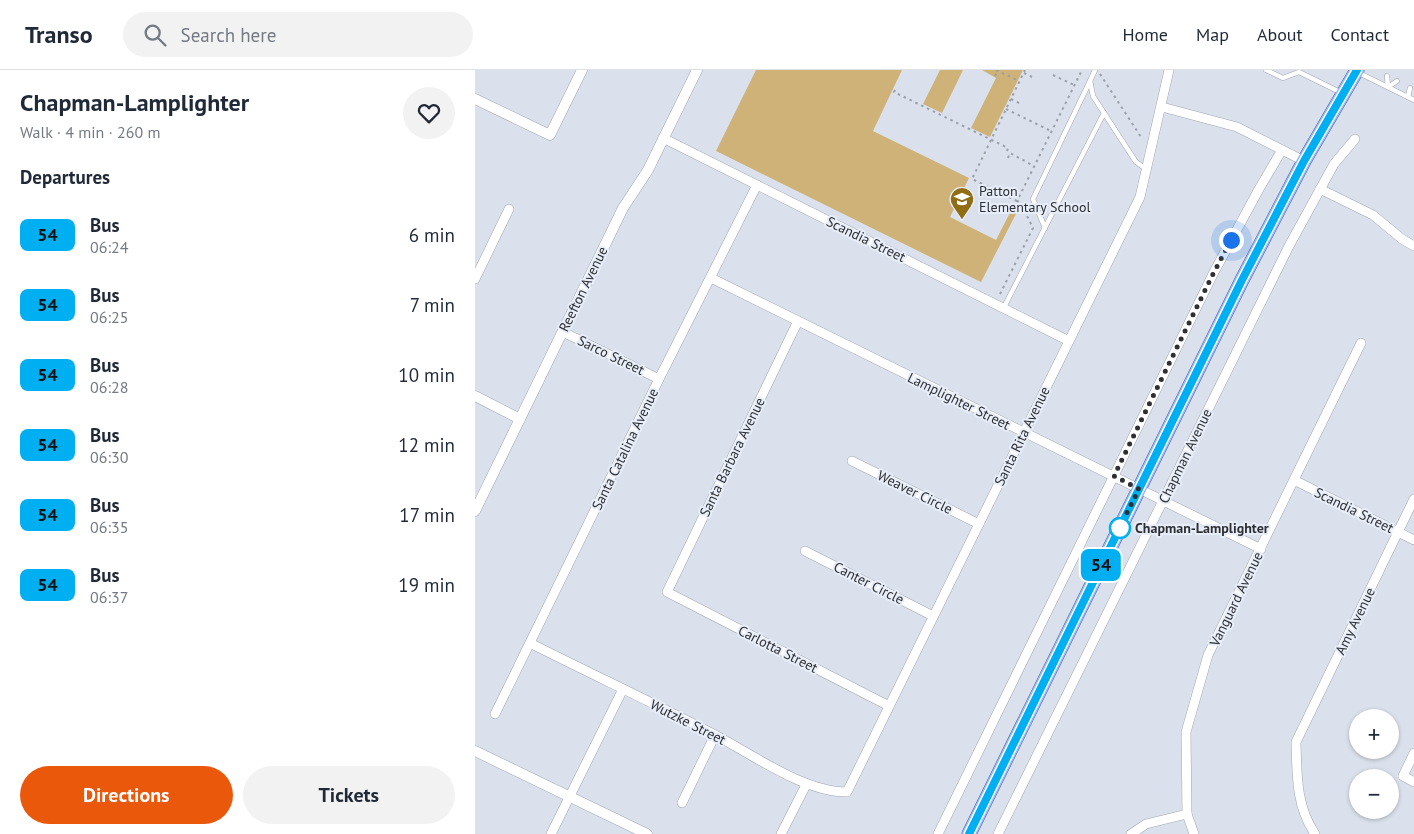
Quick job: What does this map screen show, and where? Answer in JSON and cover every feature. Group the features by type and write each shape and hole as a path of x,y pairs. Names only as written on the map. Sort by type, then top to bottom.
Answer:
{"main road":[{"path":"969,834 1242,280 1304,161 1357,70"}],"street":[{"path":"475,99 550,135 582,70"},
{"name":"Reefton Avenue","path":"475,511 623,208 648,170 697,70"},
{"name":"Santa Rita Avenue","path":"847,792 1139,197 1162,108 1169,70"},
{"path":"1162,108 1237,127 1304,161"},
{"name":"Scandia Street","path":"663,138 1069,341"},
{"name":"Chapman Avenue","path":"998,834 1289,246 1333,164 1355,139"},
{"path":"938,834 1213,274 1282,150"},
{"name":"Santa Catalina Avenue","path":"495,714 757,184"},
{"path":"1320,190 1373,215 1402,239 1414,246"},
{"path":"475,279 509,209"},
{"name":"Lamplighter Street","path":"711,278 1114,476 1162,502 1261,549"},
{"name":"Santa Barbara Avenue","path":"667,592 798,322"},
{"name":"Sarco Street","path":"563,332 659,379"},
{"name":"Vanguard Avenue","path":"1187,814 1186,732 1208,655 1361,343"},
{"path":"475,396 520,419"},
{"name":"Weaver Circle","path":"852,461 979,524"},
{"name":"Scandia Street","path":"1294,480 1414,540"},
{"name":"Amy Avenue","path":"1315,834 1307,821 1297,784 1296,742 1414,499"},
{"name":"Canter Circle","path":"805,551 933,616"},
{"name":"Carlotta Street","path":"667,592 889,706"},
{"name":"Wutzke Street","path":"530,643 715,735 806,785 833,792 847,792"},
{"path":"551,834 623,689"},
{"path":"682,803 715,735"},
{"path":"475,751 647,834"},
{"path":"1414,753 1403,776 1414,782"},
{"path":"781,834 806,785"},
{"path":"1131,834 1146,824 1187,814 1194,834"}],"lane":[{"path":"1045,228 1033,199 1095,70"},
{"path":"1266,70 1283,78 1299,72 1343,94"},
{"path":"1283,70 1283,78"},
{"path":"1357,70 1414,100"},
{"path":"1387,87 1392,78 1387,87"},
{"path":"1090,81 1093,96 1136,162 1146,169"},
{"path":"1408,97 1410,88"},
{"path":"1408,97 1414,92"},
{"path":"1004,308 1104,113"}],"path":[{"path":"995,76 997,70 1019,81"},
{"path":"1057,70 1053,75 1074,85"},
{"path":"1017,201 1082,70"},
{"path":"1000,294 1033,228 1020,202 972,179 1024,71 1032,77"},
{"path":"1100,74 1141,136"},
{"path":"895,90 894,92 1008,148 1007,151"},
{"path":"1011,99 1019,103"},
{"path":"1006,109 1052,131"},
{"path":"1008,158 1010,153 1034,166"}],"shaded area":[{"path":"756,70 902,70 873,131 969,178 950,217 996,240 1014,205 1019,208 981,282 716,151"},
{"path":"940,70 963,70 942,113 923,104"},
{"path":"982,70 1023,70 990,137 971,128 996,78"}],"bus line":[{"name":"54","path":"969,834 1242,280 1304,161 1357,70"}],"place":[{"name":"Patton Elementary School","path":"962,220"},
{"name":"Chapman-Lamplighter","path":"1120,528"}],"route":[{"path":"1120,528 1117,532 1139,489 1114,476 1231,240"}]}
